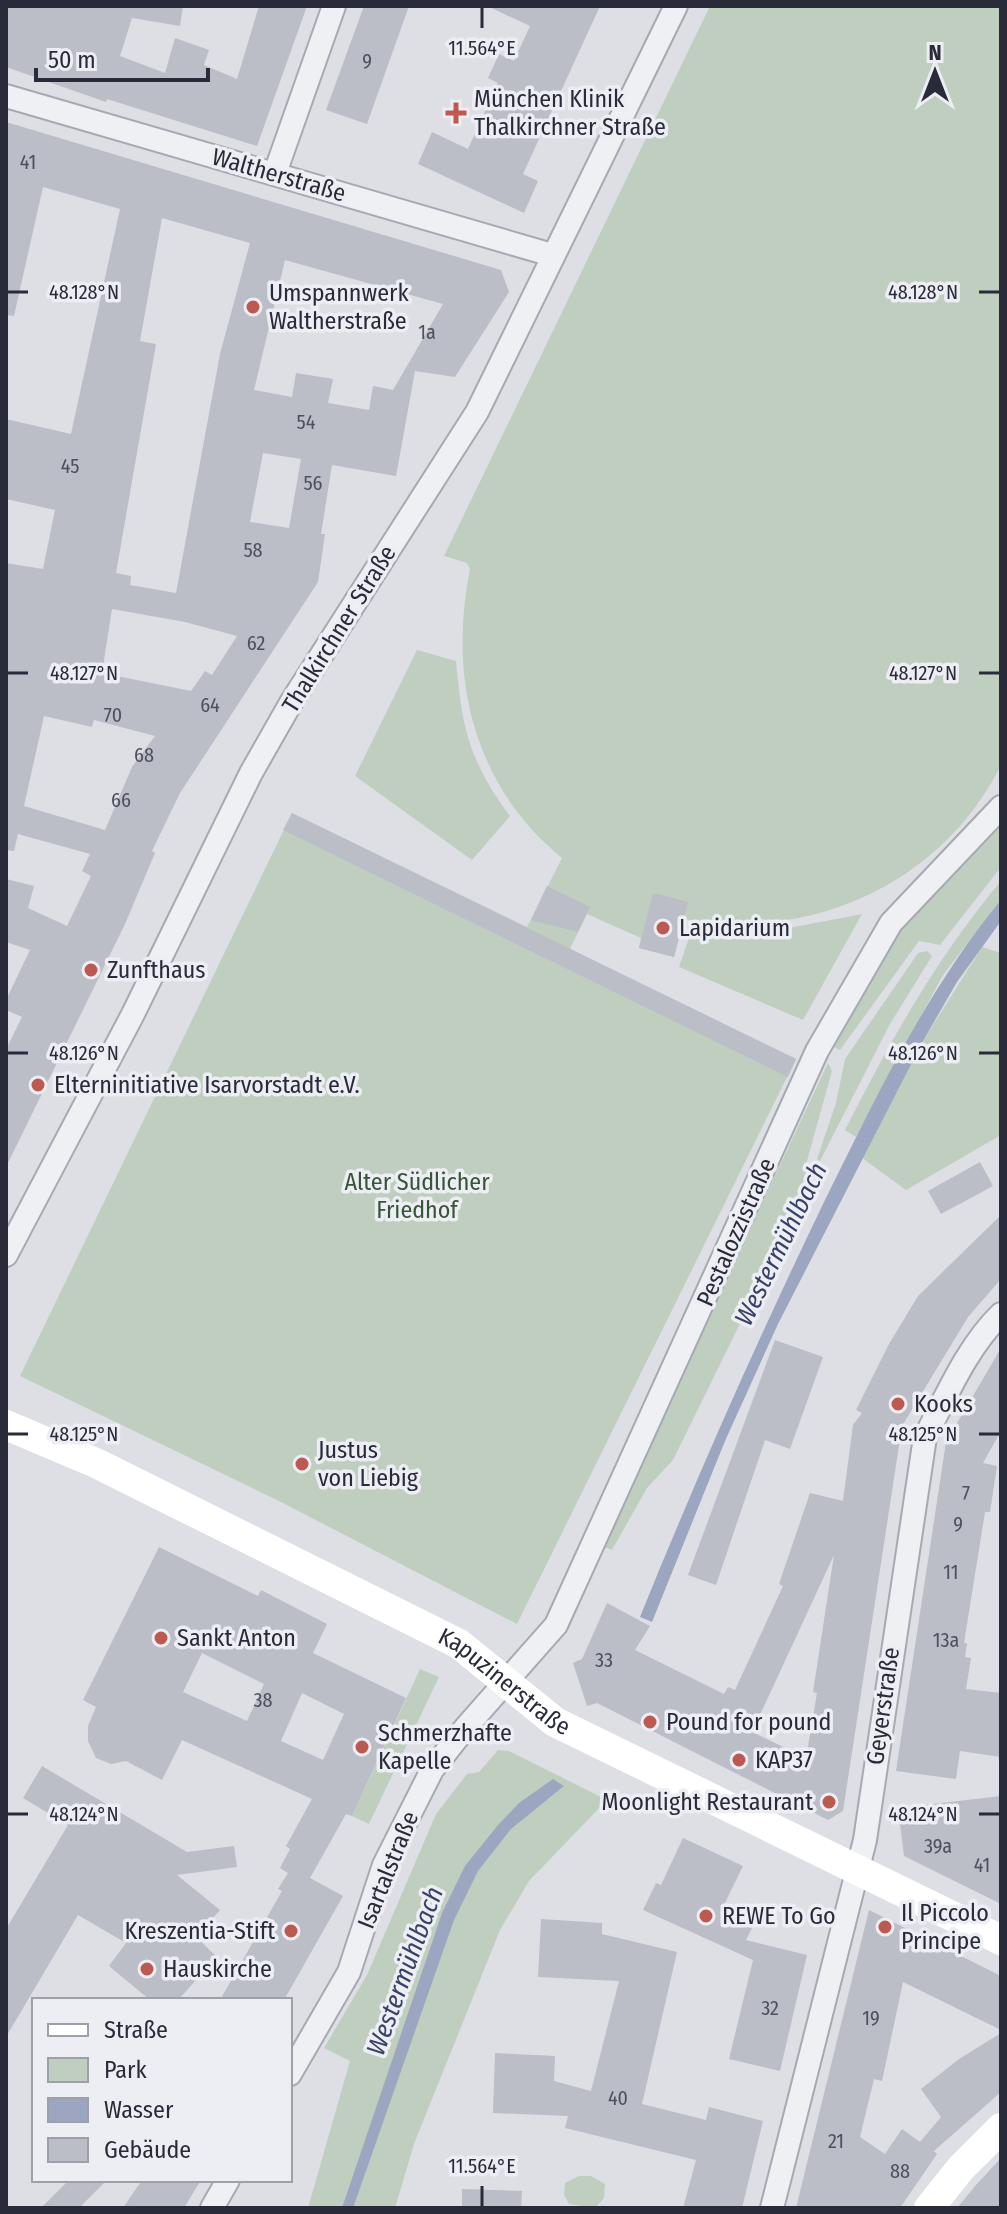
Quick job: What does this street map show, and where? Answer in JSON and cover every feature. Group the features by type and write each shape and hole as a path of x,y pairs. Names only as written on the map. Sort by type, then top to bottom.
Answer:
{"main road":[{"name":"Kapuzinerstraße","path":"6,1425 98,1464 459,1644 555,1722 1001,1940"},
{"path":"929,2208 961,2168 1001,2128"}],"street":[{"path":"275,173 334,6"},
{"name":"Thalkirchner Straße","path":"6,1255 133,1014 239,795 292,701 477,412 676,6"},
{"name":"Waltherstraße","path":"6,96 552,255"},
{"name":"Pestalozzistraße","path":"507,1681 543,1643 572,1592 817,1051 891,923 1001,807"},
{"name":"Geyerstraße","path":"772,2208 865,1840 925,1437 955,1379 988,1326 1001,1314"},
{"name":"Isartalstraße","path":"292,2071 349,1972 384,1865 424,1784 449,1747 507,1681"},
{"path":"212,2208 227,2182"}],"green space":[{"name":"Alter Südlicher Friedhof","path":"710,6 1001,6 1001,765 976,806 945,842 909,872 868,895 825,911 779,921 732,924 684,919 674,957 639,948 641,938 587,914 570,949 796,1059 517,1624 277,1500 20,1376 292,813 527,927 562,858 532,829 507,797 488,763 474,727 466,689 464,610 470,569 467,563 444,556"},
{"path":"417,650 456,661 461,706 470,743 485,778 510,816 472,860 355,776"},
{"path":"1001,811 1001,867 940,945 919,941 840,1050 834,1047 912,911"},
{"path":"1001,881 1001,900 943,975 856,1137 845,1130 897,1032 956,939"},
{"path":"862,914 803,1020 679,967 692,929 753,935"},
{"path":"982,947 1001,953 1001,1135 906,1190 862,1158 923,1041"},
{"path":"927,951 932,956 890,1024 820,1161 817,1159 836,1103 845,1059 918,953"},
{"path":"828,1063 832,1071 805,1168 808,1185 673,1460 647,1488 612,1550 601,1546"},
{"path":"420,1669 439,1677 369,1824 352,1816"},
{"path":"498,1750 509,1751 607,1800 529,1881 500,1930 414,2144 395,2208 308,2208 350,2061 324,2048 367,1975 436,1814 467,1774 479,1772"},
{"path":"579,2176 591,2176 605,2184 604,2198 595,2208 569,2204 564,2195 565,2183"}],"water":[{"path":"1001,900 1001,921 957,982 923,1041 778,1324 725,1441 652,1622 640,1617 752,1356 863,1123 926,1008"},
{"path":"553,1779 564,1786 511,1829 478,1871 454,1920 353,2208 342,2208 442,1913 465,1866 519,1803"}],"building":[{"path":"6,6 183,6 180,26 132,18 120,56 165,73 175,38 209,50 204,65 237,79 259,6 307,6 257,146 107,99 106,102 6,67"},
{"path":"364,6 409,6 367,124 326,110"},
{"path":"487,6 600,6 523,174 538,181 524,213 418,164 432,132 468,149 498,83 488,78 499,54 514,61 530,26"},
{"path":"6,122 501,270 509,292 455,377 415,371 396,476 332,465 321,534 325,534 318,582 180,793 152,851 155,853 125,924 6,1167 6,1049 22,1017 6,1010 6,1000 30,950 6,942 6,879 34,886 28,908 67,926 91,876 82,871 90,854 18,834 14,851 6,850 6,563 43,569 55,510 6,499 6,419 71,434 120,209 43,187 14,316 6,315","holes":["162,218 250,243 220,354 176,593 130,585 131,576 116,573 156,344 140,341","285,260 443,304 393,390 373,386 369,410 328,403 333,379 296,373 292,397 254,390","263,453 301,459 289,528 250,522","112,609 185,622 237,636 212,675 205,671 191,691 102,673","44,716 92,727 94,720 155,736 132,767 105,830 24,806"]},
{"path":"292,813 796,1059 788,1077 283,830"},
{"path":"547,886 590,907 578,932 531,920"},
{"name":"Lapidarium","path":"653,893 688,902 674,957 639,948"},
{"path":"980,1162 993,1186 941,1214 928,1191"},
{"path":"1001,1215 1001,1279 968,1317 902,1426 843,1811 828,1820 597,1703 587,1706 573,1663 582,1659 607,1603 650,1626 635,1650 724,1694 728,1687 735,1690 783,1586 779,1584 810,1493 843,1501 853,1425 862,1413 856,1410 889,1344 918,1296","holes":["834,1555 813,1692 817,1693 806,1758 752,1732"]},
{"path":"775,1340 823,1357 790,1449 765,1440 716,1585 688,1575"},
{"path":"1001,1348 1001,1431 983,1463 997,1466 990,1512 985,1512 964,1643 967,1643 965,1657 971,1658 966,1689 1001,1693 1001,1757 960,1751 956,1779 896,1771 946,1442"},
{"path":"159,1547 258,1596 261,1590 327,1624 313,1653 406,1698 352,1816 346,1814 310,1878 343,1896 285,1998 221,1998 282,1891 278,1889 288,1873 280,1868 290,1849 286,1846 312,1799 182,1740 162,1780 126,1761 111,1764 96,1758 88,1741 88,1726 96,1707 83,1700","holes":["202,1653 264,1684 247,1721 183,1692","302,1693 344,1714 323,1760 281,1741"]},
{"path":"42,1766 187,1852 234,1846 237,1867 177,1875 220,1910 196,1937 217,1957 180,1998 148,1998 109,1966 126,1943 78,1915 6,2037 6,1929 68,1825 23,1798"},
{"path":"1001,1796 1001,1904 904,1856 898,1808"},
{"path":"683,1838 743,1866 720,1913 752,1928 746,1940 807,1955 780,2071 729,2059 753,1960 643,1910 656,1883 661,1885"},
{"path":"869,1910 1001,1976 1001,2030 903,1982 882,2081 874,2079 860,2137 885,2154 902,2129 920,2142 941,2117 921,2089 959,2059 1001,2033 1001,2092 934,2151 937,2154 900,2208 796,2208"},
{"path":"541,1919 602,1923 602,1934 677,1952 642,2104 706,2120 709,2107 763,2121 742,2208 683,2208 696,2160 565,2128 568,2116 493,2113 495,2053 555,2056 554,2081 591,2091 619,1981 538,1977"},
{"path":"1001,2158 1001,2208 957,2208 976,2185"},
{"path":"67,2182 105,2182 79,2208 41,2208"},
{"path":"141,2182 200,2182 184,2208 123,2208"},
{"path":"462,2189 522,2191 521,2208 462,2208"}],"place":[{"name":"München Klinik Thalkirchner Straße","path":"456,113"},
{"name":"Umspannwerk Waltherstraße","path":"253,307"},
{"name":"Lapidarium","path":"663,928"},
{"name":"Zunfthaus","path":"91,970"},
{"name":"Elterninitiative Isarvorstadt e.V.","path":"38,1085"},
{"name":"Kooks","path":"898,1404"},
{"name":"Justus von Liebig","path":"302,1464"},
{"name":"Sankt Anton","path":"161,1638"},
{"name":"Pound for pound","path":"650,1722"},
{"name":"Schmerzhafte Kapelle","path":"362,1747"},
{"name":"KAP37","path":"739,1760"},
{"name":"Moonlight Restaurant","path":"829,1802"},
{"name":"REWE To Go","path":"706,1916"},
{"name":"Il Piccolo Principe","path":"885,1927"},
{"name":"Kreszentia-Stift","path":"291,1931"},
{"name":"Hauskirche","path":"147,1969"}],"water label":[{"name":"Westermühlbach","path":"781,1244"},
{"name":"Westermühlbach","path":"405,1971"}]}
